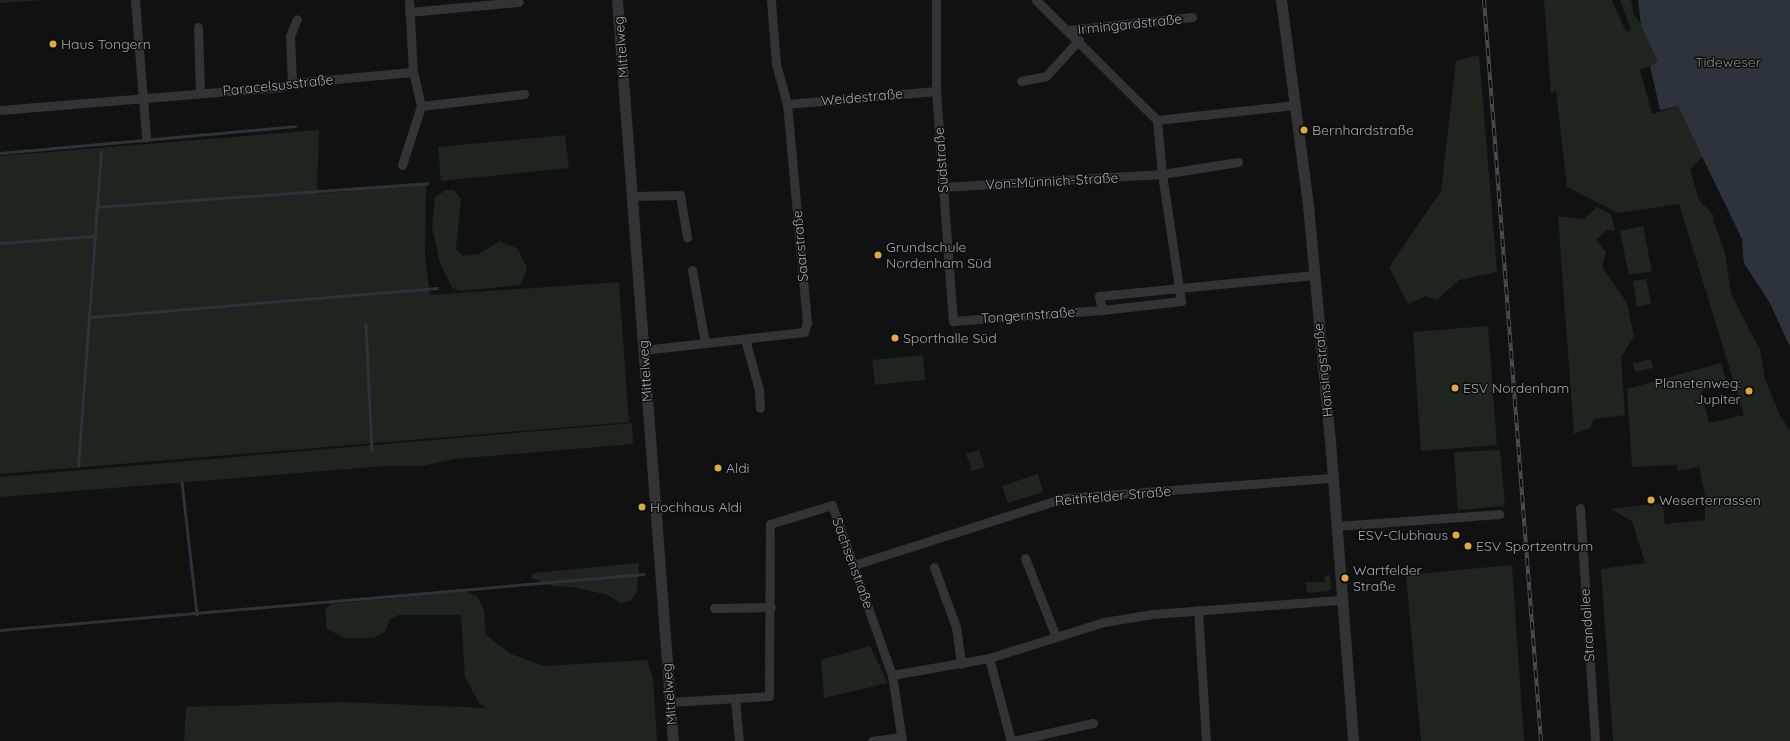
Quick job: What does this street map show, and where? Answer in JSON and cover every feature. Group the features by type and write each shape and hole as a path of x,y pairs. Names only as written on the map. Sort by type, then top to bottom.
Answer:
{"street":[{"path":"135,0 146,138"},
{"path":"402,165 421,106 413,72 409,0"},
{"name":"Mittelweg","path":"617,0 634,196 643,350 673,741"},
{"name":"Saarstraße","path":"643,350 745,340 804,332 807,323 787,104 776,64 770,0"},
{"name":"Südstraße","path":"936,0 936,91 953,321"},
{"path":"1036,0 1079,40 1157,120 1162,174 1179,288"},
{"name":"Hansingstraße","path":"1281,0 1295,105 1314,275 1333,478 1341,600 1353,741"},
{"path":"410,12 519,2"},
{"name":"Irmingardstraße","path":"1068,30 1192,17"},
{"path":"292,83 290,36 297,19"},
{"path":"198,27 200,93"},
{"path":"1021,81 1046,76 1079,40"},
{"name":"Paracelsusstraße","path":"0,110 143,100 200,93 281,87 292,83 413,72"},
{"name":"Weidestraße","path":"787,104 936,91"},
{"path":"421,106 524,94"},
{"path":"1157,120 1295,105"},
{"name":"Von-Münnich-Straße","path":"943,187 1162,174 1238,162"},
{"path":"634,196 680,195 687,237"},
{"path":"692,270 705,343"},
{"path":"1102,310 1099,296 1314,275"},
{"name":"Tongernstraße","path":"953,321 1102,310 1181,301 1179,288"},
{"path":"745,340 759,390 760,408"},
{"name":"Reithfelder Straße","path":"854,564 1064,498 1333,478"},
{"name":"Sachsenstraße","path":"670,702 769,696 771,607 770,524 832,505 892,675 902,739"},
{"name":"Strandallee","path":"1580,508 1595,741"},
{"path":"1337,526 1500,514"},
{"path":"1025,558 1056,637"},
{"path":"934,568 956,627 962,664"},
{"path":"892,675 962,664 989,658 1104,622 1154,614 1341,600"},
{"path":"714,608 771,607"},
{"path":"1198,610 1206,741"},
{"path":"989,658 1012,741 1093,723"},
{"path":"735,699 739,741"},
{"path":"872,741 902,739"}],"green space":[{"path":"0,0 46,0 0,3"},
{"path":"1544,0 1612,0 1626,32 1631,30 1620,0 1631,0 1634,15 1641,24 1638,0 1790,0 1790,347 1770,303 1744,263 1742,239 1702,157 1690,169 1699,200 1714,216 1713,220 1725,253 1731,294 1760,350 1765,379 1779,414 1790,431 1790,741 1613,741 1601,569 1645,563 1632,521 1611,509 1663,503 1665,524 1705,520 1705,495 1699,467 1678,471 1677,465 1632,467 1627,389 1721,363 1727,383 1701,391 1709,423 1744,415 1679,204 1618,213 1567,187 1556,91 1551,94","holes":["1653,65 1678,106 1652,114 1640,70"]},
{"path":"1479,55 1497,272 1459,280 1437,300 1426,296 1408,304 1389,267 1441,191 1456,61"},
{"path":"319,130 317,194 426,184 425,256 430,295 619,282 629,422 0,474 0,156"},
{"path":"565,135 569,168 441,181 438,147"},
{"path":"446,190 454,190 461,199 456,249 463,256 479,254 500,241 518,249 527,269 520,285 460,291 452,288 440,263 432,227 435,197"},
{"path":"1597,207 1611,214 1615,231 1607,230 1596,240 1606,252 1602,267 1627,303 1634,336 1621,357 1625,415 1594,419 1590,428 1574,434 1558,216 1584,219"},
{"path":"1643,226 1652,271 1629,275 1620,231"},
{"path":"1646,279 1651,304 1637,307 1633,281"},
{"name":"ESV Nordenham","path":"1488,326 1497,445 1421,451 1413,332"},
{"path":"923,355 925,380 875,385 872,360"},
{"path":"1651,359 1653,368 1635,372 1633,363"},
{"path":"632,423 633,444 454,459 421,466 386,466 0,497 0,477"},
{"path":"979,450 985,467 972,471 966,454"},
{"path":"1500,450 1505,506 1458,510 1454,452"},
{"path":"1038,474 1043,492 1008,503 1002,486"},
{"path":"639,563 637,591 631,601 620,603 608,595 572,587 554,586 531,578 533,573"},
{"path":"1512,565 1524,741 1421,741 1406,575"},
{"path":"1330,575 1331,589 1328,591 1307,593 1305,582 1325,582 1325,576"},
{"path":"466,591 478,597 484,611 486,635 511,654 544,666 647,660 653,678 657,741 184,741 186,707 341,702 486,708 479,703 465,677 461,615 398,615 390,619 385,632 373,638 345,638 327,629 325,609 332,604"},
{"path":"870,646 888,683 824,698 821,660"}],"shaded area":[{"name":"Tideweser","path":"1638,0 1790,0 1790,347 1770,303 1744,263 1742,239 1678,106 1660,110 1650,66 1658,62 1641,25"}],"waterway":[{"path":"0,153 295,126"},
{"path":"78,466 101,152"},
{"path":"96,207 427,183"},
{"path":"0,243 93,236"},
{"path":"91,317 437,288"},
{"path":"366,324 372,450"},
{"path":"182,482 197,614"},
{"path":"0,630 644,574"}],"railway":[{"path":"1484,0 1541,741"}],"place":[{"name":"Haus Tongern","path":"53,44"},
{"name":"Bernhardstraße","path":"1304,130"},
{"name":"Grundschule Nordenham Süd","path":"878,255"},
{"name":"Sporthalle Süd","path":"895,338"},
{"name":"ESV Nordenham","path":"1455,388"},
{"name":"Planetenweg: Jupiter","path":"1749,391"},
{"name":"Aldi","path":"718,468"},
{"name":"Weserterrassen","path":"1651,500"},
{"name":"Hochhaus Aldi","path":"642,507"},
{"name":"ESV-Clubhaus","path":"1456,535"},
{"name":"ESV Sportzentrum","path":"1468,546"},
{"name":"Wartfelder Straße","path":"1345,578"}]}
